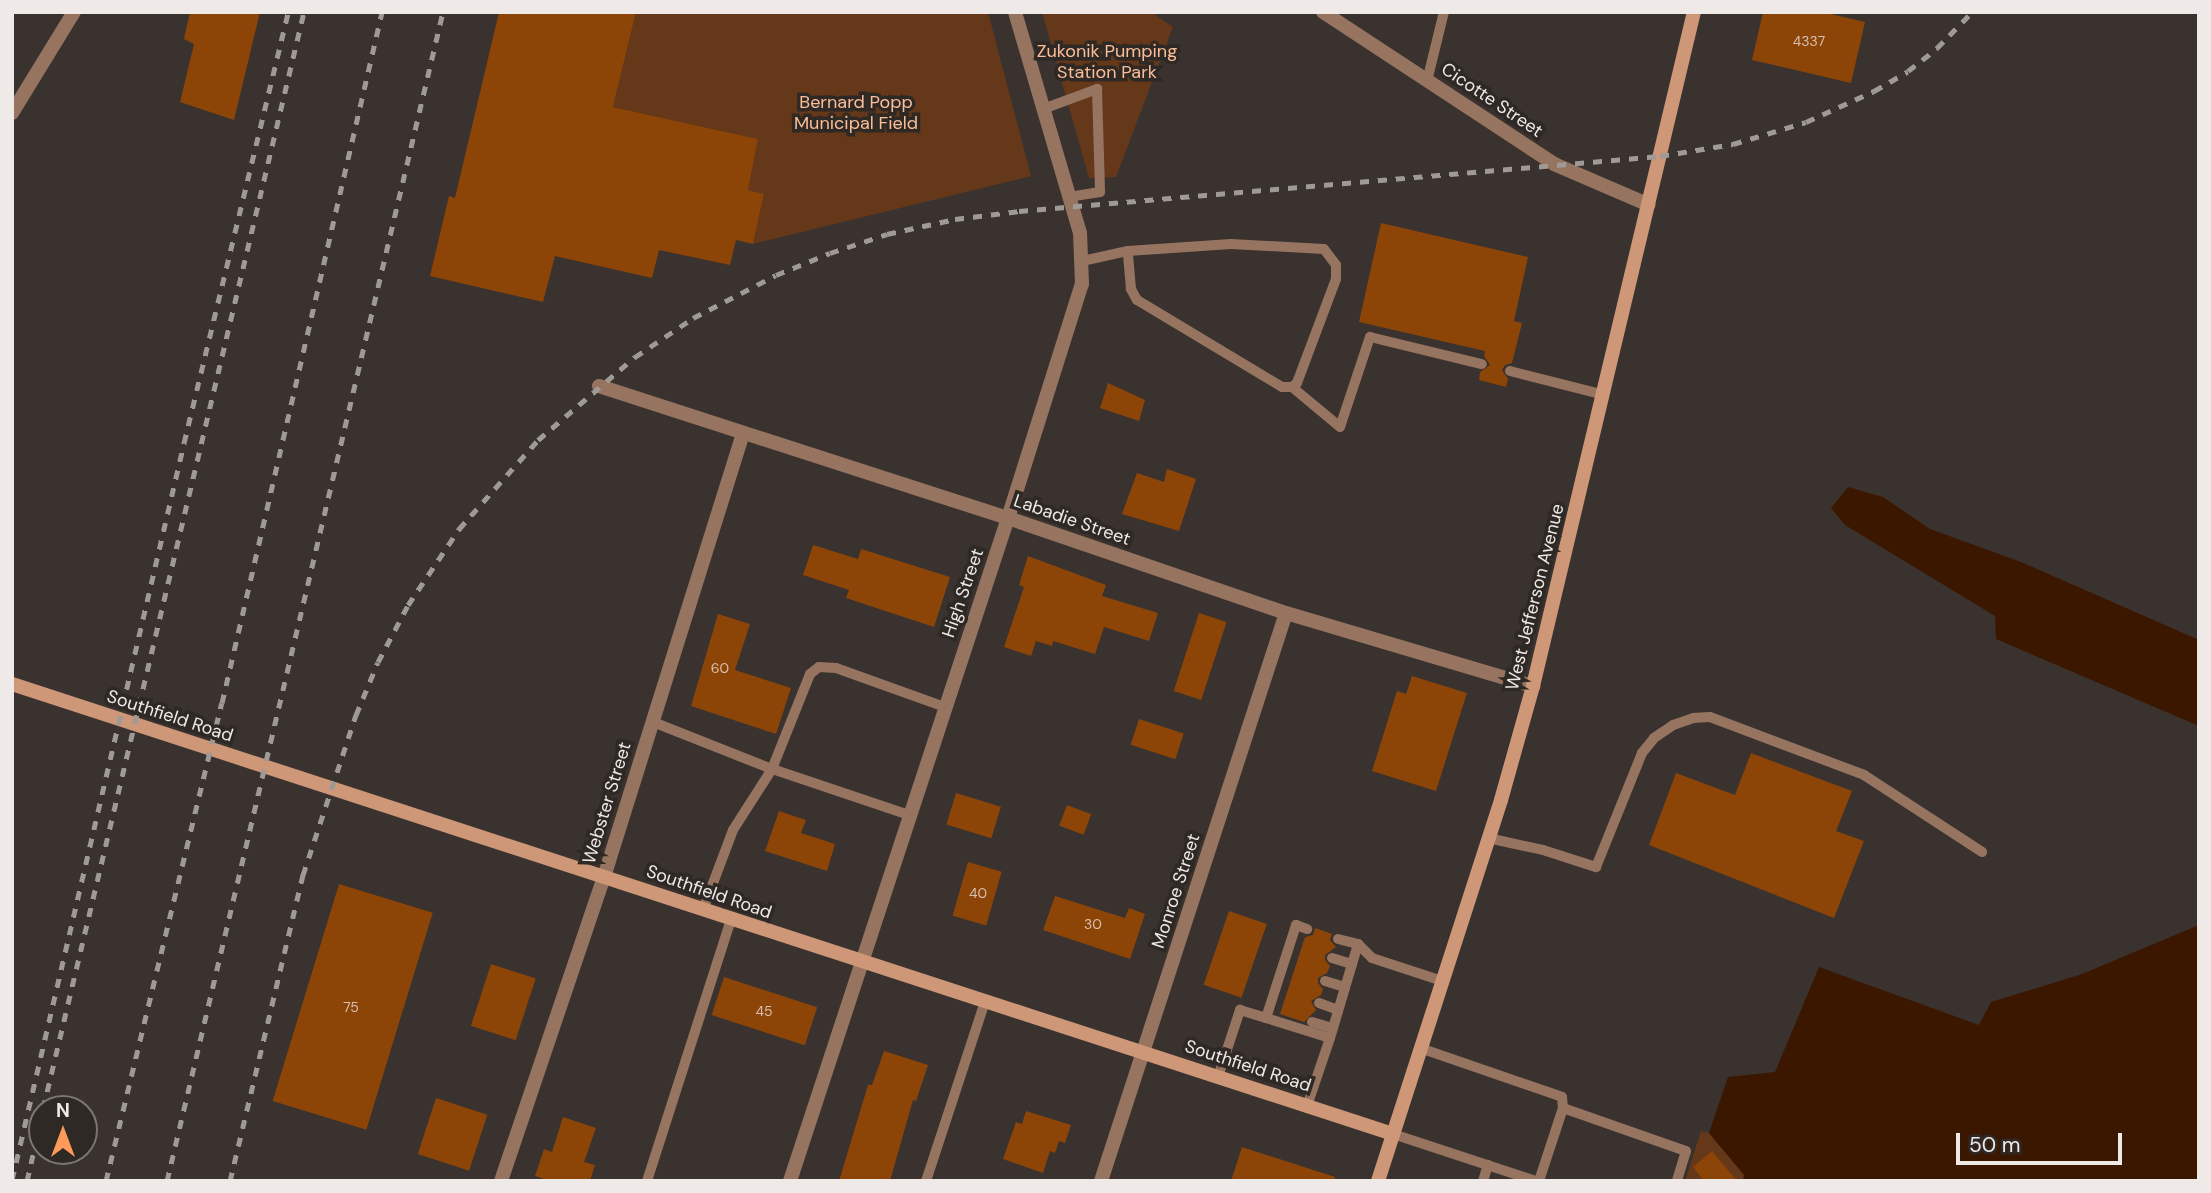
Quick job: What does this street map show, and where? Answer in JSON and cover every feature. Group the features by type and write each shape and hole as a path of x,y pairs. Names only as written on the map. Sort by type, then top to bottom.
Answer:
{"main road":[{"name":"West Jefferson Avenue","path":"1378,1181 1488,838 1533,686 1694,12"},
{"name":"Southfield Road","path":"12,684 1394,1134"}],"street":[{"path":"12,113 74,12"},
{"name":"High Street","path":"790,1181 1078,301 1082,261 1080,233 1015,12"},
{"name":"Cicotte Street","path":"1323,12 1554,164 1649,205"},
{"name":"Labadie Street","path":"599,386 1008,518 1286,613 1533,686"},
{"name":"Webster Street","path":"501,1181 604,877 743,434"},
{"name":"Monroe Street","path":"1101,1181 1286,613"}],"lane":[{"path":"1427,81 1444,12"},
{"path":"1043,109 1097,89 1100,192 1069,197"},
{"path":"1082,261 1128,251 1263,245 1324,249 1331,254 1336,265 1336,279 1297,383 1292,387 1282,387 1137,300 1131,289 1128,251"},
{"path":"1292,387 1340,427 1370,337 1482,365"},
{"path":"1510,371 1604,395"},
{"path":"703,910 733,830 772,769 810,674 819,667 836,668 945,707"},
{"path":"1488,838 1543,850 1596,867 1642,753 1654,738 1673,725 1693,718 1710,717 1864,775 1982,852"},
{"path":"653,722 772,769 909,815"},
{"path":"647,1181 731,919"},
{"path":"1267,1013 1296,925 1307,929"},
{"path":"1338,939 1358,944 1372,958 1443,981"},
{"path":"1290,944 1301,948"},
{"path":"1307,1106 1358,944"},
{"path":"1332,958 1352,964"},
{"path":"1282,967 1294,971"},
{"path":"1325,981 1345,987"},
{"path":"1275,989 1287,993"},
{"path":"926,1181 985,1002"},
{"path":"1318,1003 1338,1010"},
{"path":"1217,1077 1240,1010 1281,1012"},
{"path":"1267,1013 1331,1033"},
{"path":"1312,1022 1331,1033"},
{"path":"1394,1134 1538,1181 1563,1108 1562,1097 1420,1048"},
{"path":"1563,1108 1686,1151 1677,1181"},
{"path":"1483,1181 1488,1165"}],"green space":[{"name":"Bernard Popp Municipal Field","path":"636,12 988,12 1031,176 753,244 764,194 748,190 758,139 613,107"},
{"name":"Zukonik Pumping Station Park","path":"1042,12 1151,12 1173,27 1116,177 1089,178"},
{"path":"1701,1131 1709,1133 1745,1175 1743,1181 1685,1181"}],"shaded area":[{"path":"1848,487 1883,497 1930,529 2021,562 2199,640 2199,726 1996,639 1995,616 1845,525 1831,508"},
{"path":"2199,925 2199,1181 1743,1181 1744,1175 1709,1133 1728,1077 1775,1072 1819,967 1979,1025 1991,1002 2082,974"}],"building":[{"path":"190,12 260,12 234,120 180,102 194,44 184,39"},
{"path":"499,12 636,12 613,107 758,139 748,190 764,194 753,244 736,240 730,265 659,250 652,278 555,256 543,302 430,276 449,196 455,198"},
{"path":"1763,12 1822,12 1865,22 1851,83 1752,60"},
{"path":"1381,223 1528,257 1514,321 1522,323 1512,363 1505,365 1502,370 1508,379 1506,387 1479,380 1480,372 1490,365 1484,356 1485,351 1359,322"},
{"path":"1108,383 1145,400 1139,421 1100,408"},
{"path":"1167,469 1196,479 1179,531 1122,514 1137,473 1164,482"},
{"path":"813,545 858,559 861,549 950,577 934,627 846,598 849,590 803,575"},
{"path":"1028,556 1106,585 1102,596 1158,613 1149,641 1104,627 1095,654 1053,641 1052,646 1036,641 1031,656 1004,647 1024,587 1019,585"},
{"path":"1199,613 1227,622 1201,700 1174,691"},
{"path":"718,614 750,624 735,670 791,688 776,734 691,706"},
{"path":"1412,676 1467,693 1436,791 1372,771 1397,691 1406,694"},
{"path":"1139,719 1184,734 1175,759 1131,745"},
{"path":"1751,753 1852,791 1836,831 1864,841 1834,918 1649,845 1676,773 1735,795"},
{"path":"956,793 1001,807 991,838 946,825"},
{"path":"1067,805 1091,814 1083,835 1059,826"},
{"path":"779,811 806,820 801,833 835,844 827,871 765,851"},
{"path":"968,862 1002,872 986,925 953,916"},
{"path":"339,884 433,913 366,1130 273,1101"},
{"path":"1055,896 1125,918 1129,908 1145,914 1130,959 1043,930"},
{"path":"1229,911 1267,924 1241,998 1204,985"},
{"path":"1315,928 1332,934 1330,940 1336,947 1325,955 1330,966 1327,973 1318,978 1323,989 1321,995 1311,1001 1316,1010 1304,1022 1280,1014 1305,937 1313,935"},
{"path":"491,964 536,979 516,1040 471,1026"},
{"path":"724,977 817,1007 805,1045 712,1015"},
{"path":"884,1051 928,1065 916,1101 913,1100 890,1181 839,1181 868,1085 872,1085"},
{"path":"436,1098 487,1115 469,1171 418,1154"},
{"path":"1026,1111 1071,1125 1065,1143 1059,1141 1055,1153 1050,1151 1043,1173 1003,1159 1016,1122 1022,1124"},
{"path":"563,1117 596,1128 584,1162 595,1165 590,1181 551,1181 535,1176 544,1149 552,1152"},
{"path":"1242,1147 1335,1177 1335,1181 1231,1181"},
{"path":"1712,1151 1737,1181 1704,1181 1693,1167"}],"railway":[{"path":"12,1180 288,12"},
{"path":"46,1095 304,12"},
{"path":"106,1181 222,703 382,12"},
{"path":"167,1181 443,12"},
{"path":"230,1181 303,875 356,715 378,662 408,605 459,529 538,440 635,357 693,318 776,275 830,253 887,234 955,219 1019,211 1660,156 1733,144 1806,122 1874,91 1908,71 1937,48 1972,12"},
{"path":"27,1181 31,1165"}]}
